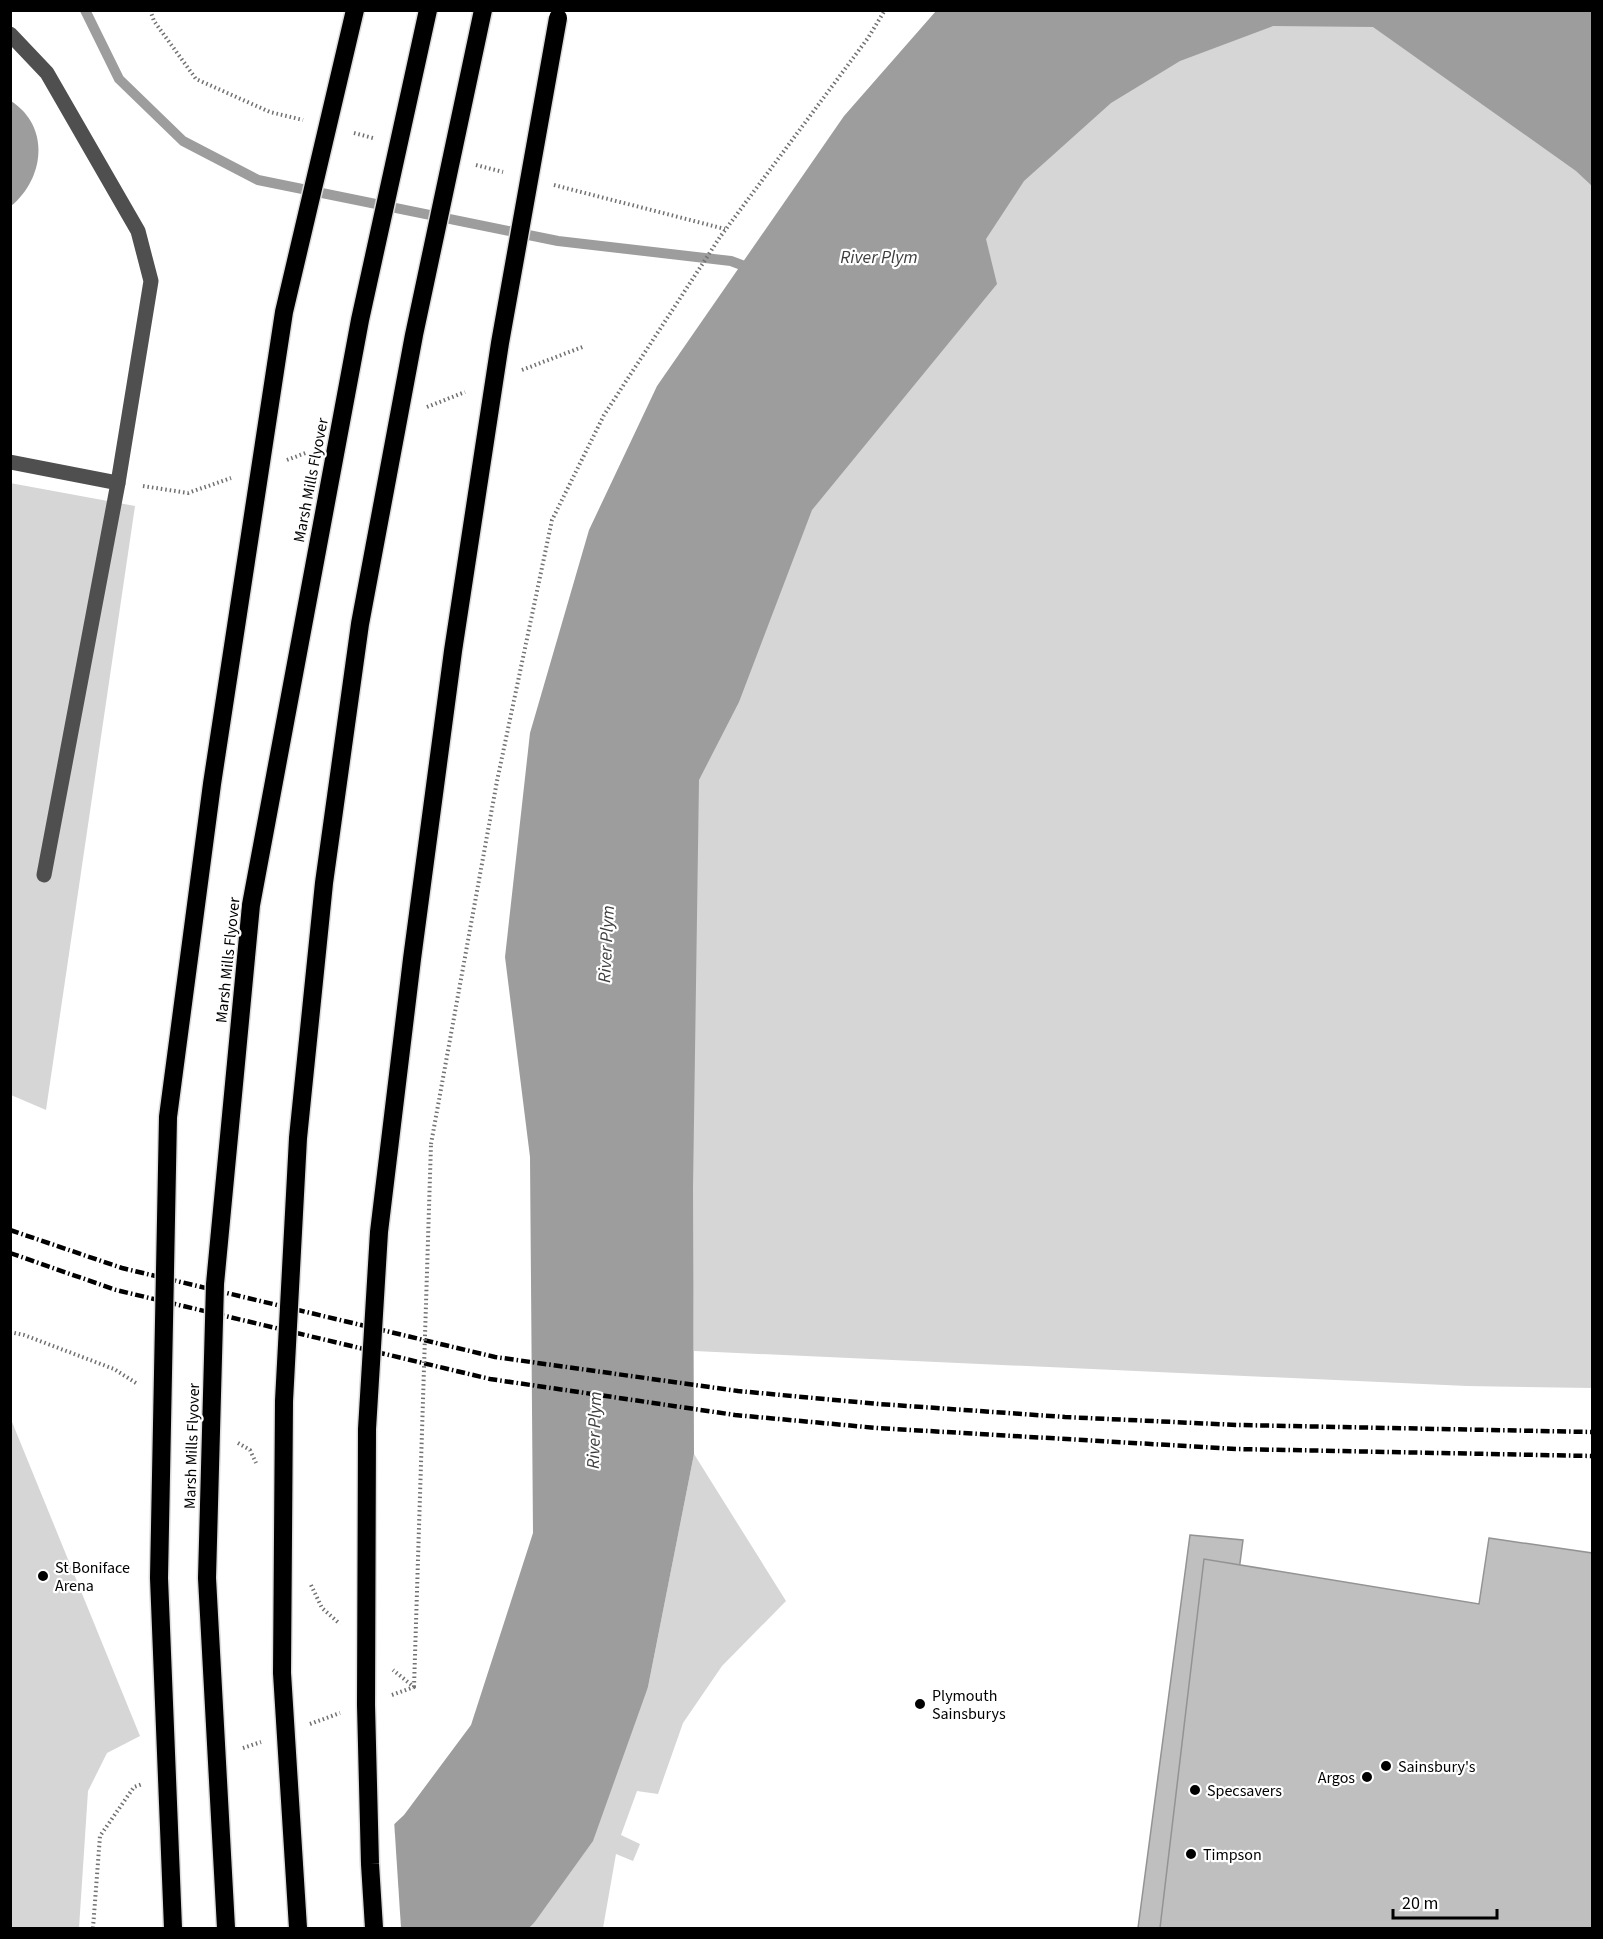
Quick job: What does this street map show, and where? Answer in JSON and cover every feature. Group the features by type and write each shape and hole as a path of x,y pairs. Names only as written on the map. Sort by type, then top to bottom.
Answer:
{"highway":[{"path":"173,1929 159,1578 168,1117 212,784 284,312 355,10"},
{"name":"Marsh Mills Flyover","path":"226,1929 207,1578 216,1284 251,905 360,320 428,10"},
{"path":"298,1929 282,1661 285,1401 299,1126 324,883 360,624 414,335 483,10"},
{"path":"374,1929 366,1706 367,1430 380,1232 412,958 453,651 500,344 558,18"}],"lane":[{"path":"10,34 47,73 138,231 151,281 118,483 44,875"},
{"path":"10,462 118,483"}],"path":[{"path":"414,1687 430,1144 497,781 552,520 604,415 692,279 885,10"}],"shaded area":[{"path":"1167,11 1592,11 1592,1388 1467,1386 694,1351 683,650 792,399"},
{"path":"10,483 135,506 46,1110 11,1095"},
{"name":"St Boniface Arena","path":"10,1417 140,1736 107,1753 88,1791 79,1928 11,1928"},
{"path":"694,1454 786,1601 722,1666 683,1723 658,1794 637,1791 621,1835 640,1844 633,1861 616,1854 603,1928 529,1928 534,1923 648,1687"}],"water":[{"name":"River Plym","path":"936,11 1592,11 1592,186 1576,171 1373,27 1273,26 1180,61 1111,103 1024,181 986,239 997,284 812,510 739,702 699,780 693,1189 694,1454 648,1687 593,1841 529,1928 283,1928 404,1815 471,1725 533,1533 530,1157 505,957 530,733 589,530 657,386 844,116"},
{"path":"11,101 24,112 33,125 38,153 31,182 11,206"}],"pier":[{"path":"394,1820 401,1928 280,1928 281,1926"}],"building":[{"path":"1190,1535 1243,1540 1192,1928 1138,1928"},
{"name":"Sainsbury's","path":"1489,1538 1592,1553 1592,1928 1160,1928 1204,1559 1479,1604"}],"waterway":[{"path":"85,10 119,79 183,141 258,180 558,241 731,261 755,270"}],"railway":[{"path":"10,1230 122,1268 495,1357 738,1391 1065,1417 1238,1425 1592,1432"},
{"path":"10,1253 116,1290 490,1379 735,1415 877,1428 1237,1449 1592,1456"}],"place":[{"name":"St Boniface Arena","path":"43,1576"},
{"name":"Plymouth Sainsburys","path":"920,1704"},
{"name":"Sainsbury's","path":"1386,1766"},
{"name":"Argos","path":"1367,1777"},
{"name":"Specsavers","path":"1195,1790"},
{"name":"Timpson","path":"1191,1854"}]}
